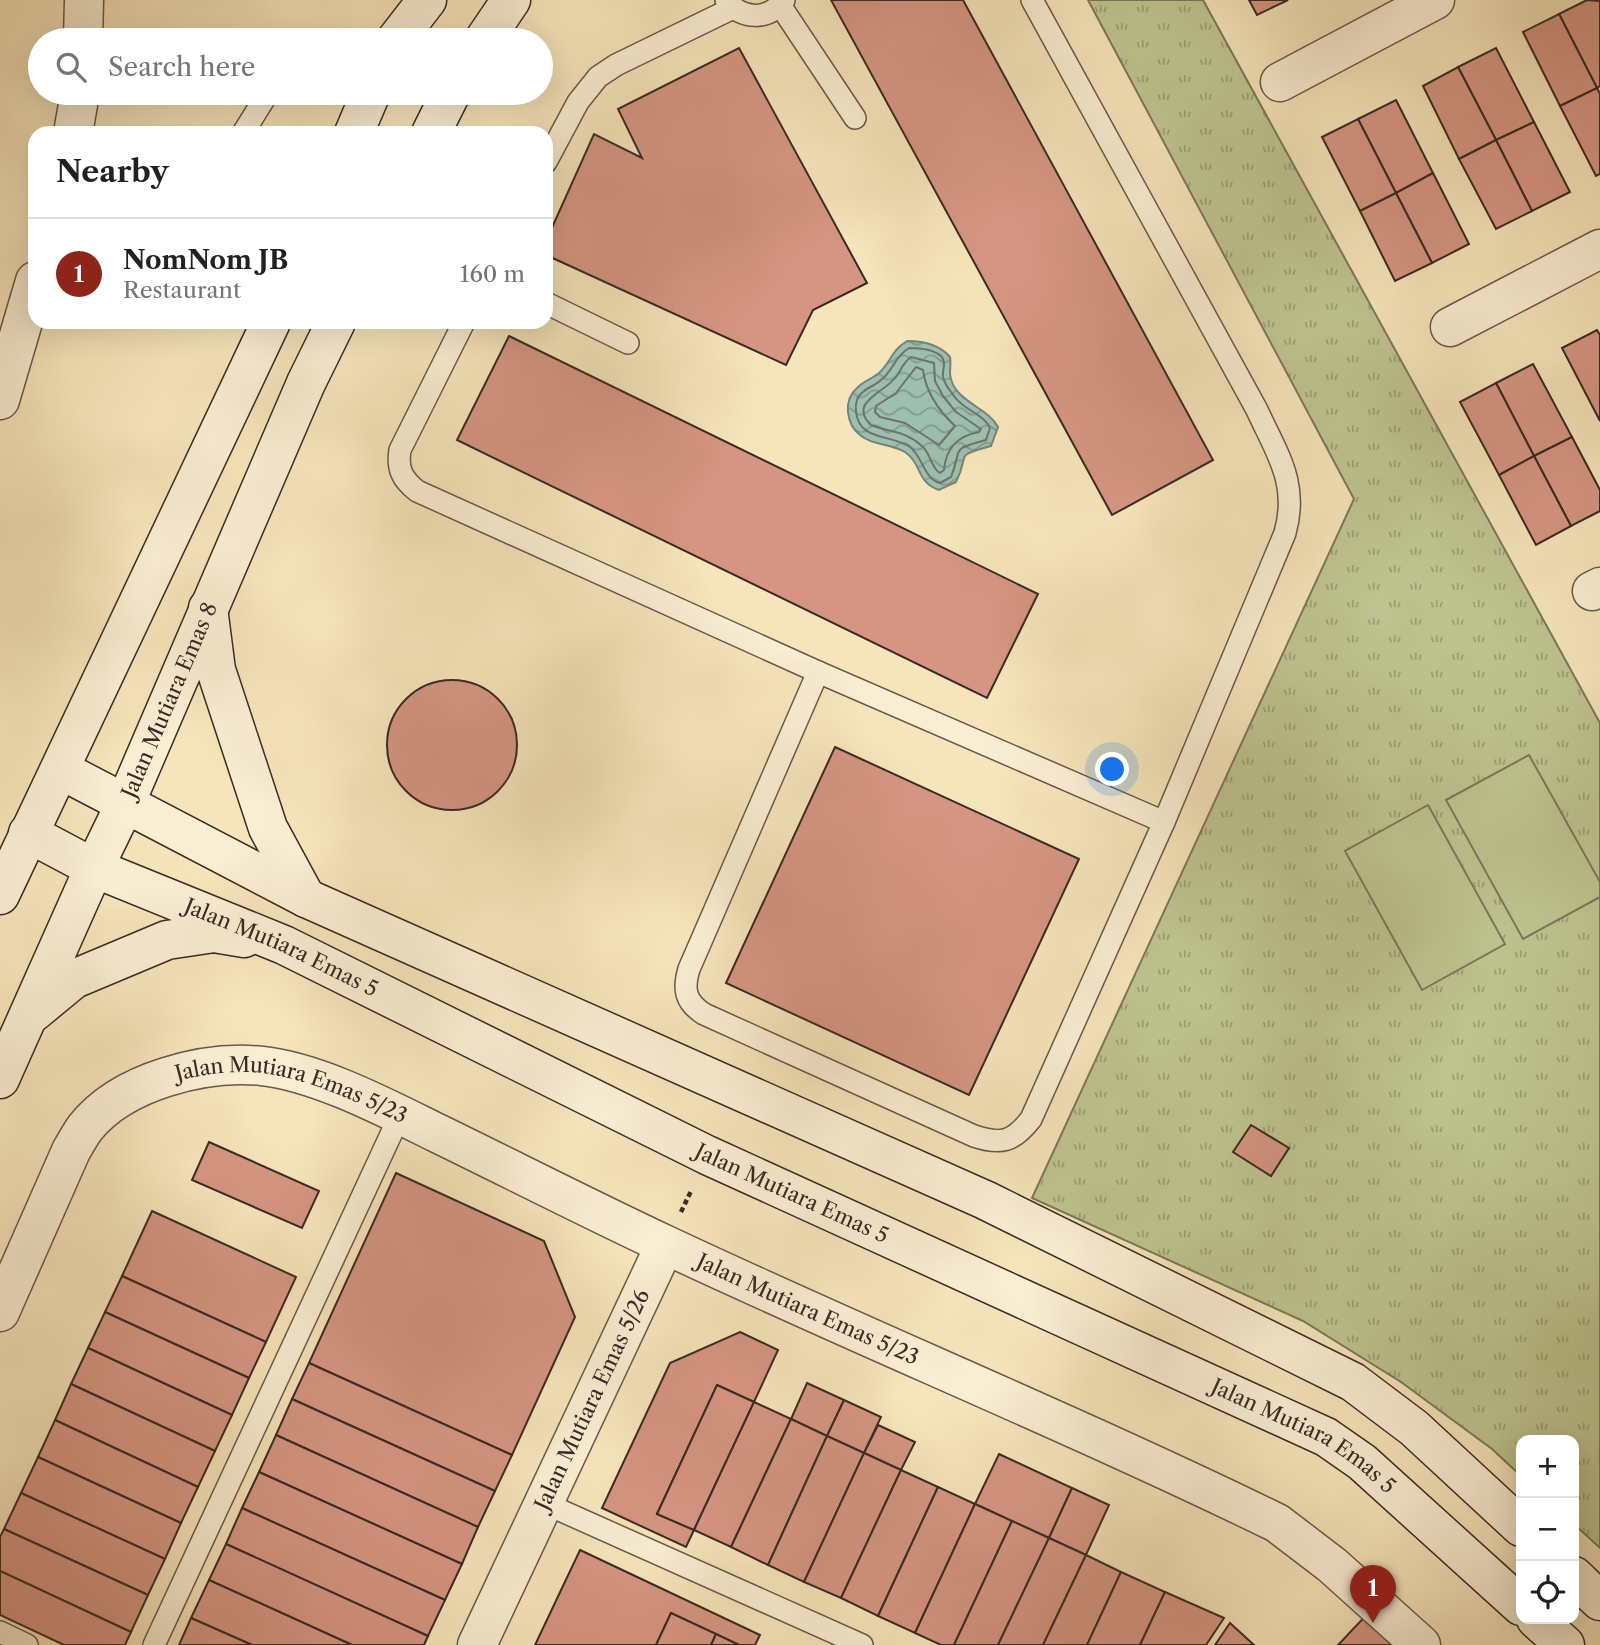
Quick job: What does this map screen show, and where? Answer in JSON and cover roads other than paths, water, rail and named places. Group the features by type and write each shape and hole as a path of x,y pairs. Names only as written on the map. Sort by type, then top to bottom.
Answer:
{"street":[{"path":"405,28 427,0"},
{"path":"492,28 511,0"},
{"path":"1280,82 1435,0"},
{"path":"74,126 78,105"},
{"path":"357,126 366,105"},
{"path":"434,126 445,105"},
{"path":"1450,327 1600,249"},
{"path":"0,400 28,305"},
{"path":"0,895 268,329"},
{"name":"Jalan Mutiara Emas 8","path":"0,1079 125,804 208,606 333,329"},
{"path":"208,606 216,670 268,828 306,898"},
{"path":"61,770 306,898 985,1200 1353,1382 1414,1428 1516,1522"},
{"name":"Jalan Mutiara Emas 5","path":"28,833 94,868 284,944 707,1156 1326,1437 1362,1462 1516,1601"},
{"path":"30,1015 74,979 167,940 214,933 284,944"},
{"name":"Jalan Mutiara Emas 5/23","path":"0,1312 71,1151 85,1128 105,1109 128,1094 160,1079 193,1070 226,1065 260,1065 297,1071 400,1115 665,1245 1278,1523 1332,1565 1421,1645"},
{"name":"Jalan Mutiara Emas 5/26","path":"477,1645 665,1245"},
{"path":"1579,1581 1600,1601"},
{"path":"1542,1624 1565,1645"}],"lane":[{"path":"818,672 689,969 684,984 686,996 694,1007 704,1014 974,1136 993,1142 1007,1140 1020,1133 1031,1119 1164,822 1285,533 1291,507 1288,481 1257,410 1032,0"},
{"path":"553,149 583,93 598,77 730,4 741,14 752,16 762,15 782,3 855,118"},
{"path":"247,126 260,105"},
{"path":"553,306 628,343"},
{"path":"460,329 400,450 398,463 406,482 429,496 818,672 1164,822"},
{"path":"155,1645 400,1115"},
{"path":"544,1503 862,1645"},
{"path":"0,1632 27,1645"}],"water":[{"path":"907,341 930,344 946,353 950,357 950,374 957,391 998,427 991,446 967,454 956,482 939,490 927,483 915,462 905,452 865,439 855,430 849,418 848,405 853,393 879,373"}],"place":[{"name":"NomNom JB","path":"1373,1623"}]}
